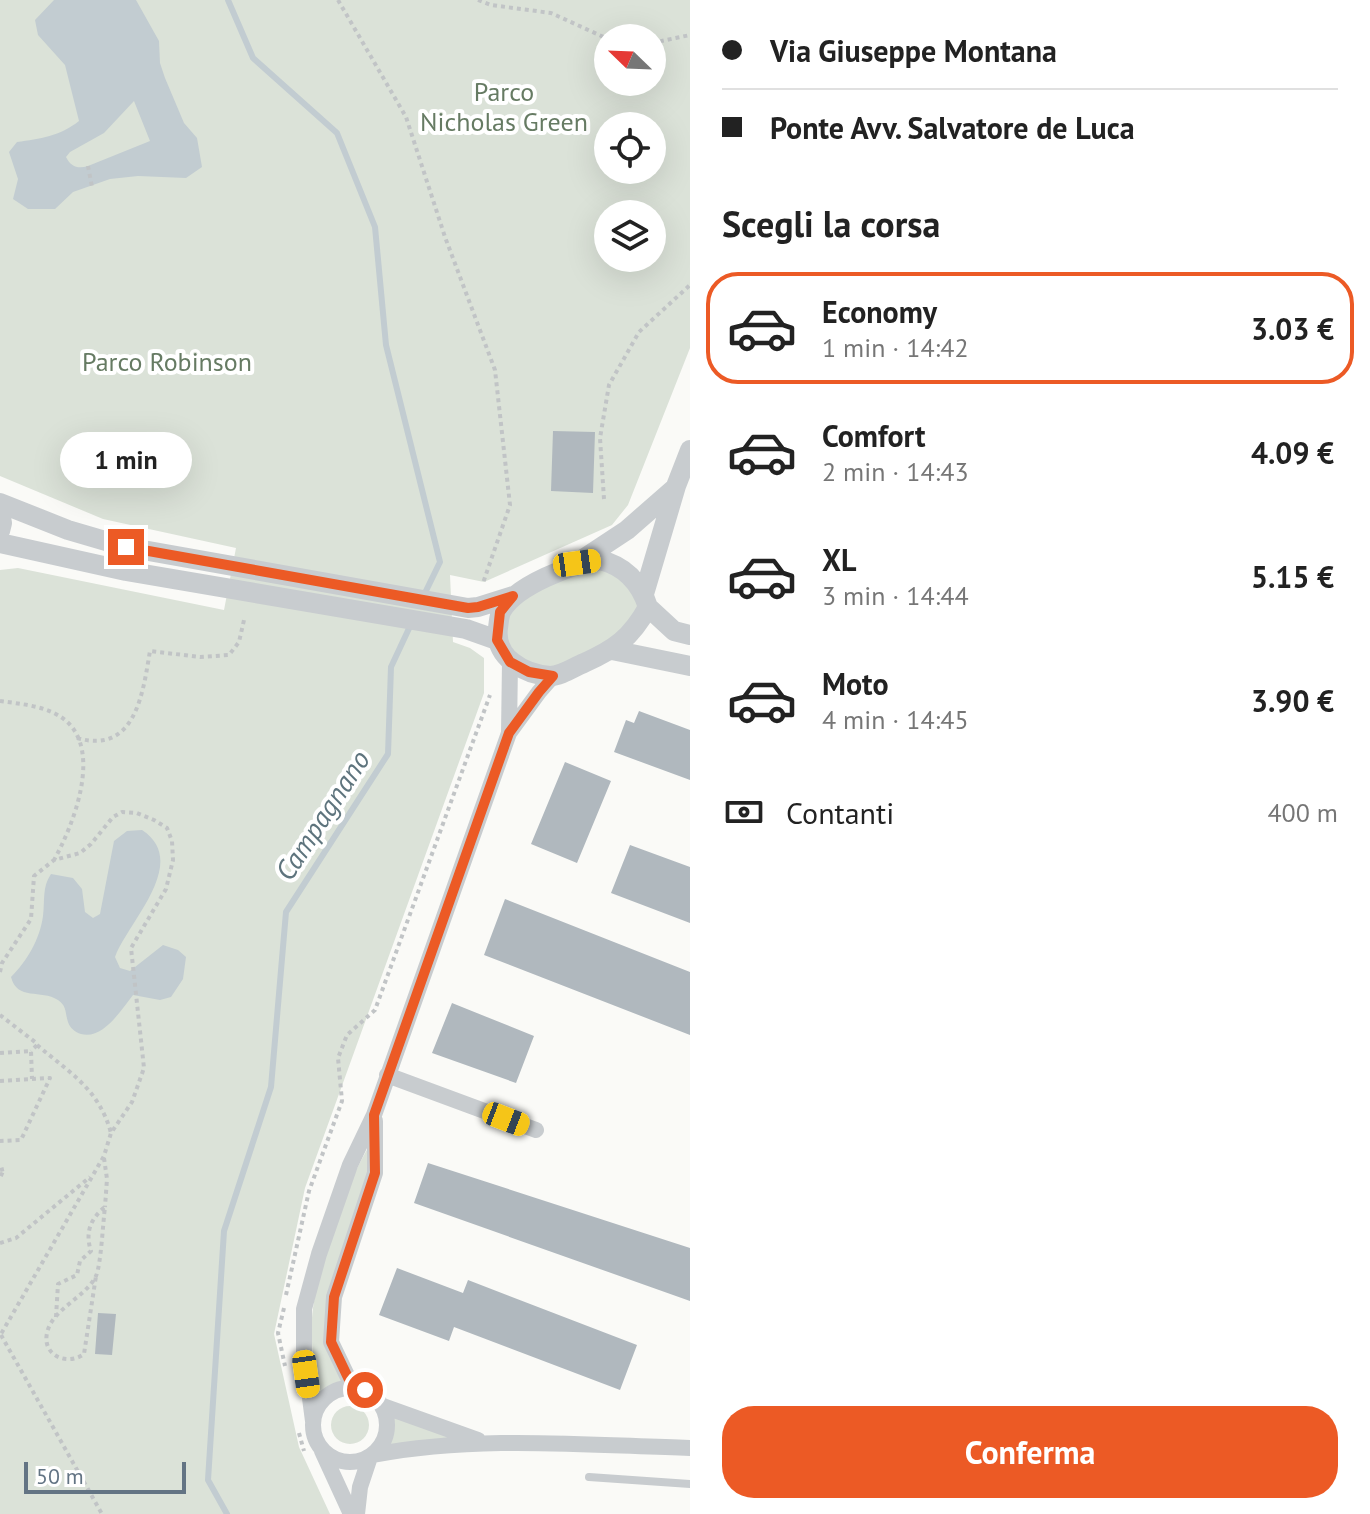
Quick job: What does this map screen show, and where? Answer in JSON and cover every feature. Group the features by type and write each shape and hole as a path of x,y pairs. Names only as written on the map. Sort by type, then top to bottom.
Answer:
{"street":[{"path":"351,1514 314,1453 304,1353 304,1309 319,1254 350,1165 374,1115 509,733 553,676 612,650 637,628 676,486 690,450"},
{"path":"0,503 68,530 126,547 473,608 513,596 577,563 627,530 676,486"},
{"path":"0,512 0,531"},
{"path":"0,543 126,571 466,629 497,640"},
{"path":"577,563 600,560 615,564 638,582 646,600 674,631 690,635"},
{"path":"509,733 510,662 497,640 500,612 513,596"},
{"path":"612,650 690,666"},
{"path":"510,662 529,672 553,676"},
{"path":"387,1075 536,1130"},
{"path":"353,1388 331,1342 334,1297 375,1173 374,1115"},
{"path":"313,1421 322,1400 341,1389 365,1390 383,1406 388,1427 386,1438 371,1456 360,1487 357,1514"},
{"path":"383,1406 487,1443"},
{"path":"314,1453 327,1454 348,1463 410,1448 487,1443 690,1448"}],"lane":[{"path":"589,1477 690,1484"}],"path":[{"path":"338,0 406,117 445,237 495,370 510,505 473,608"},
{"path":"478,0 491,5 551,13 594,33"},
{"path":"666,40 689,35 690,28"},
{"path":"88,166 92,187"},
{"path":"604,499 600,438 609,385 639,332 690,285"},
{"path":"77,738 86,741 112,737 134,718 150,651 200,657 229,655 239,642 244,620"},
{"path":"287,1376 278,1333 309,1191 342,1101 338,1058 347,1035 375,1010 491,691"},
{"path":"0,701 54,714 72,728 77,738 82,765 81,793 73,822 54,860"},
{"path":"0,972 2,963 31,919 34,876 54,860 80,853 113,817 122,812 137,813 167,828 172,841 170,876 166,889 131,948 144,1068 132,1102 111,1133 104,1156 0,1333 102,1514"},
{"path":"0,1015 29,1035 89,1089 103,1108 111,1133"},
{"path":"0,1053 31,1051 37,1045"},
{"path":"31,1051 32,1079"},
{"path":"0,1081 50,1078 21,1140 0,1141"},
{"path":"96,1276 56,1317 47,1333 50,1350 58,1358 75,1360 84,1354 87,1347 105,1207 107,1179 104,1156"},
{"path":"0,1170 4,1169 0,1178"},
{"path":"0,1243 16,1238 93,1175"},
{"path":"56,1317 58,1284 77,1275 80,1261 91,1251 87,1234 95,1216 105,1207"},
{"path":"299,1432 302,1446 314,1453"}],"green space":[{"path":"0,0 690,0 690,348 628,505 612,525 484,582 450,575 453,642 470,648 484,658 484,693 305,1188 274,1334 299,1447 330,1514 0,1514 0,570 18,568 224,610 236,548 103,519 0,476"},
{"path":"578,568 613,568 642,607 610,646 552,671 531,668 502,638 505,614 517,600"},
{"path":"369,1146 368,1177 329,1296 344,1383 329,1388 317,1401 312,1330 316,1288 342,1203"},
{"path":"350,1406 364,1411 369,1425 364,1439 350,1444 336,1439 331,1425 336,1411"},
{"path":"391,1415 461,1440 383,1449 392,1434"}],"shaded area":[{"path":"54,0 136,0 159,41 160,63 165,78 184,123 197,138 202,167 186,178 138,176 110,179 73,192 55,209 28,209 13,199 18,179 9,152 17,142 57,133 79,121 65,65 38,35 35,20","holes":["134,101 150,141 84,167 73,165 66,157 104,133"]},
{"path":"142,830 155,843 160,858 158,875 152,892 115,957 120,968 130,971 163,945 178,950 186,957 183,979 171,997 160,1000 133,995 104,1028 97,1033 81,1034 70,1026 61,1002 18,989 11,977 36,941 43,916 45,889 51,874 73,878 82,889 85,912 93,918 100,914 114,841 127,831"}],"building":[{"path":"553,431 595,432 593,493 551,491"},
{"path":"639,711 690,730 690,780 614,752 626,720 634,723"},
{"path":"565,762 611,781 577,863 531,844"},
{"path":"630,845 690,867 690,923 611,893"},
{"path":"505,899 690,972 690,1035 484,955"},
{"path":"452,1003 534,1036 516,1083 432,1053"},
{"path":"428,1163 690,1248 690,1301 414,1203"},
{"path":"397,1268 463,1293 468,1280 637,1345 620,1390 454,1327 449,1341 379,1315"},
{"path":"98,1313 116,1314 112,1355 95,1354"}],"waterway":[{"name":"Campagnano","path":"228,0 253,58 337,133 375,227 386,345 440,562 423,597"},
{"name":"Campagnano","path":"227,1514 208,1480 224,1231 271,1087 286,912 388,754 391,667 412,622"}],"route":[{"path":"126,547 468,608 513,596 500,612 497,640 510,662 529,672 553,676 509,733 374,1115 375,1173 334,1297 331,1342 353,1388 365,1390"}],"park label":[{"name":"Parco Nicholas Green","path":"504,106"},
{"name":"Parco Robinson","path":"167,361"}]}
